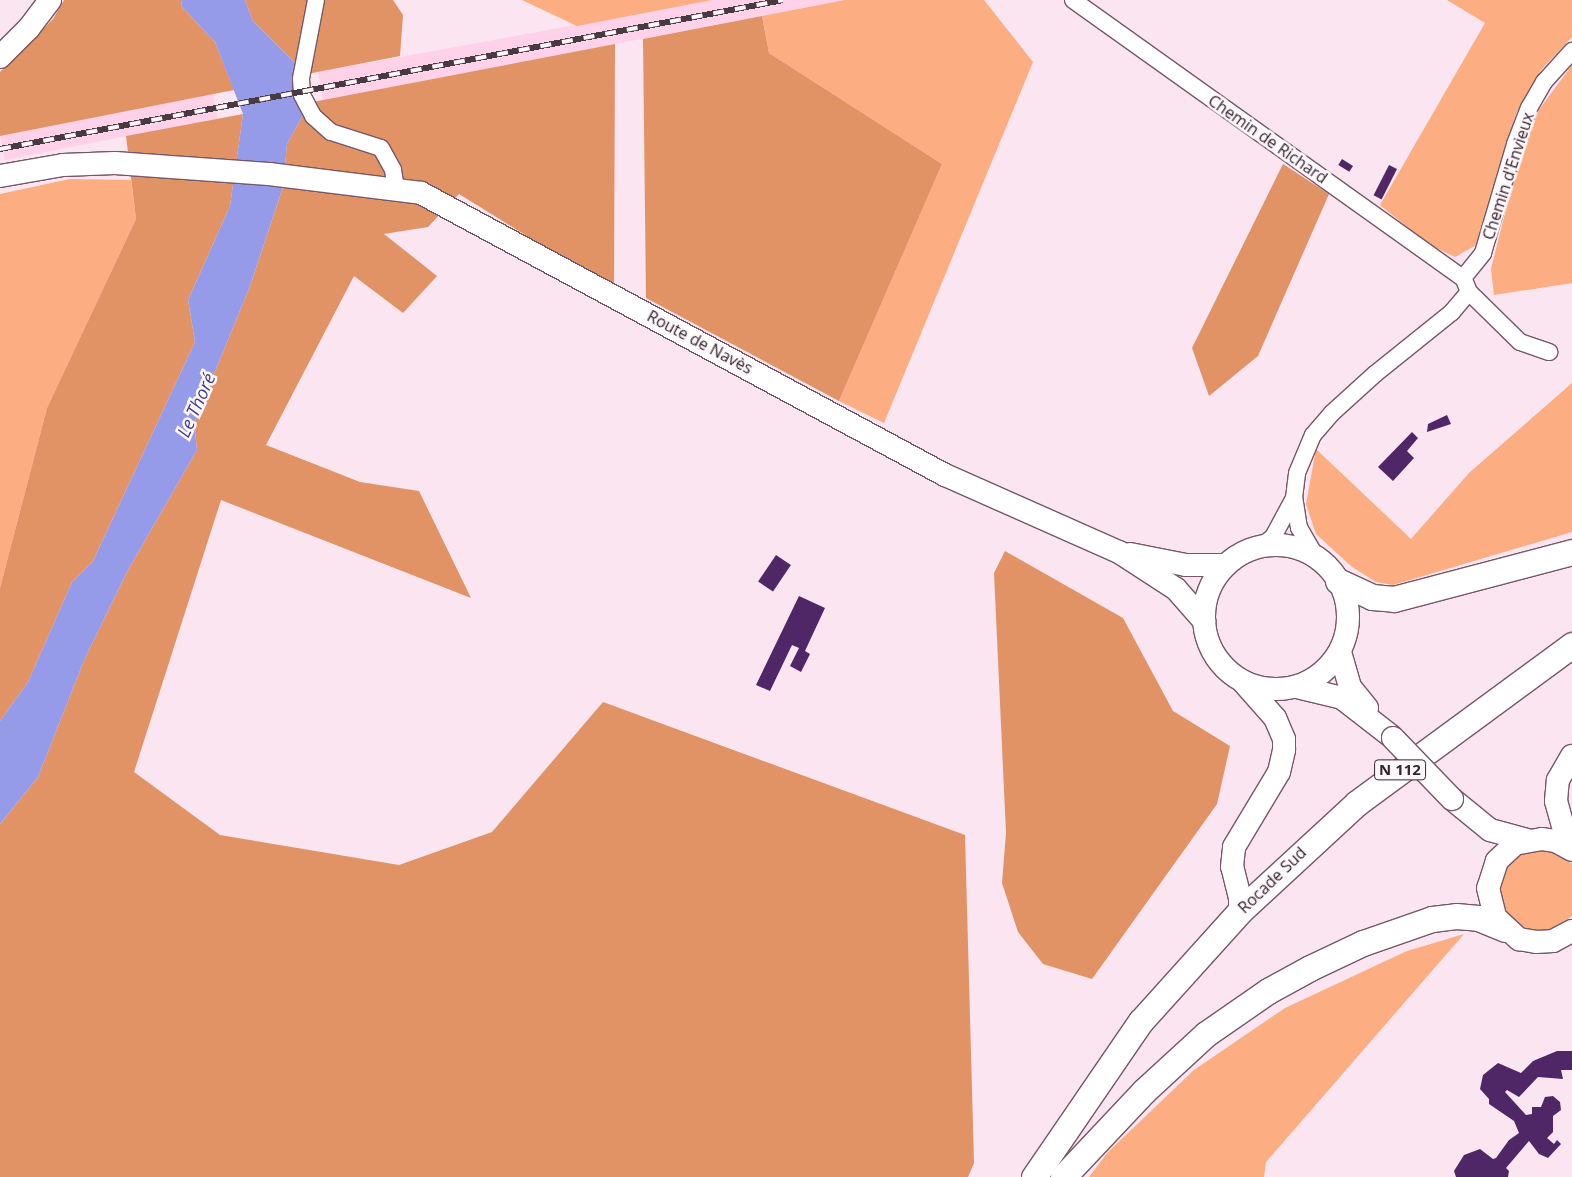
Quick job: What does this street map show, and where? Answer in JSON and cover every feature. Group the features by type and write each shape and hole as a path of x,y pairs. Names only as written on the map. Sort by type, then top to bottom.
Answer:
{"main road":[{"path":"0,57 29,28 50,0"},
{"name":"Route de Navès","path":"0,176 40,168 90,164 202,168 323,179 421,193 945,474 1119,552 1176,589 1204,621"},
{"name":"Route de Navès","path":"1392,737 1342,698 1297,687 1267,688 1239,679 1214,654 1204,621 1206,601 1214,582 1226,565 1242,554 1260,546 1280,545 1299,548 1316,557 1338,580 1348,616 1340,652 1350,687 1392,737 1454,800 1490,830 1527,840 1556,841 1571,849"},
{"name":"Route de Navès","path":"1119,552 1186,565 1226,565"},
{"path":"1338,580 1372,597 1394,599 1572,552"},
{"name":"Rocade Sud","path":"1034,1177 1141,1022 1240,910 1357,803 1572,645"},
{"path":"1297,687 1328,667 1340,652"},
{"path":"1239,679 1276,718 1282,733 1284,750 1280,772 1234,847 1232,866 1240,898 1240,910"},
{"path":"1571,849 1556,801 1556,790 1562,771 1572,756"},
{"name":"Route de Navès","path":"1454,800 1482,838 1491,872 1489,903 1505,929"},
{"path":"1491,872 1505,852 1527,840"},
{"path":"1063,1177 1144,1091 1206,1034 1268,991 1310,968 1362,943 1432,920 1456,916 1478,918 1505,929 1519,938 1536,942 1553,941 1572,931"}],"street":[{"path":"316,0 301,79 302,95 313,116 330,132 381,148 393,170 396,190"},
{"name":"Chemin de Richard","path":"1073,0 1466,285 1520,342 1549,352"},
{"name":"Chemin d'Envieux","path":"1294,498 1304,454 1313,435 1332,413 1452,312 1483,254 1528,108 1544,82 1572,51"},
{"path":"1260,546 1273,536 1294,498"},
{"path":"1294,498 1300,528 1316,557"}],"shaded area":[{"path":"64,0 181,0 182,7 215,42 234,90 0,136 0,72 53,19"},
{"path":"245,0 393,0 403,15 400,56 297,76 295,63 253,21"},
{"path":"522,0 712,0 577,26"},
{"path":"712,0 845,0 323,100 318,72"},
{"path":"845,0 984,0 1033,62 884,423 839,401 942,164 769,53 762,16"},
{"path":"1447,0 1572,0 1572,37 1542,69 1516,114 1478,244 1455,257 1428,244 1380,205 1485,23"},
{"path":"762,16 769,53 942,164 839,401 646,298 643,39"},
{"path":"615,44 614,290 459,194 428,227 384,234 437,276 403,313 354,276 266,445 360,482 419,491 471,598 221,500 134,772 220,835 399,865 492,832 603,702 965,835 974,1163 968,1177 0,1177 0,824 38,777 85,658 128,570 197,450 194,423 250,286 283,187 287,144 303,115 302,104"},
{"path":"1572,65 1572,283 1494,295 1491,269 1521,149 1538,111"},
{"path":"213,94 218,119 5,160 0,135"},
{"path":"243,114 230,206 188,300 195,342 93,561 72,582 28,682 0,721 0,588 47,408 136,219 126,136"},
{"path":"1283,164 1329,194 1258,356 1209,396 1192,348"},
{"path":"70,179 131,180 136,219 47,408 0,588 0,194"},
{"path":"1572,383 1572,532 1393,585 1376,582 1352,567 1316,534 1306,504 1316,449 1411,539 1469,473"},
{"path":"1005,551 1123,618 1173,711 1230,746 1217,804 1092,979 1043,964 1018,932 1002,883 1006,833 994,573"},
{"path":"1545,849 1562,855 1572,864 1572,916 1553,930 1534,931 1517,925 1504,911 1498,894 1505,867 1518,854"},
{"path":"1464,934 1266,1162 1264,1177 1089,1177 1108,1152 1194,1070 1285,1008 1407,951"}],"water":[{"name":"Le Thoré","path":"181,0 245,0 253,21 295,63 303,115 287,144 283,187 250,286 194,423 197,450 128,570 85,658 38,777 0,824 0,721 28,682 72,582 93,561 195,342 188,300 230,206 243,114 215,42 182,7"}],"building":[{"path":"1342,159 1353,166 1349,172 1338,165"},
{"path":"1389,165 1397,169 1382,199 1374,195"},
{"path":"1447,415 1451,424 1427,432 1428,424"},
{"path":"1412,432 1418,438 1407,451 1414,458 1393,481 1378,467"},
{"path":"776,555 791,565 773,592 758,582"},
{"path":"799,596 825,608 805,651 810,654 801,672 790,666 799,648 792,645 770,691 756,685"},
{"path":"1557,1051 1572,1051 1572,1070 1561,1070 1563,1079 1538,1077 1519,1097 1507,1090 1505,1092 1526,1115 1532,1114 1532,1107 1541,1107 1545,1097 1553,1096 1560,1102 1561,1110 1553,1116 1553,1132 1547,1138 1554,1144 1557,1140 1561,1144 1548,1158 1539,1154 1529,1141 1506,1168 1509,1171 1508,1177 1456,1177 1454,1171 1464,1155 1480,1149 1493,1159 1496,1158 1509,1140 1519,1133 1514,1121 1489,1104 1489,1099 1480,1089 1483,1075 1498,1063 1521,1073 1533,1061"}],"railway":[{"path":"0,149 783,0"}]}
